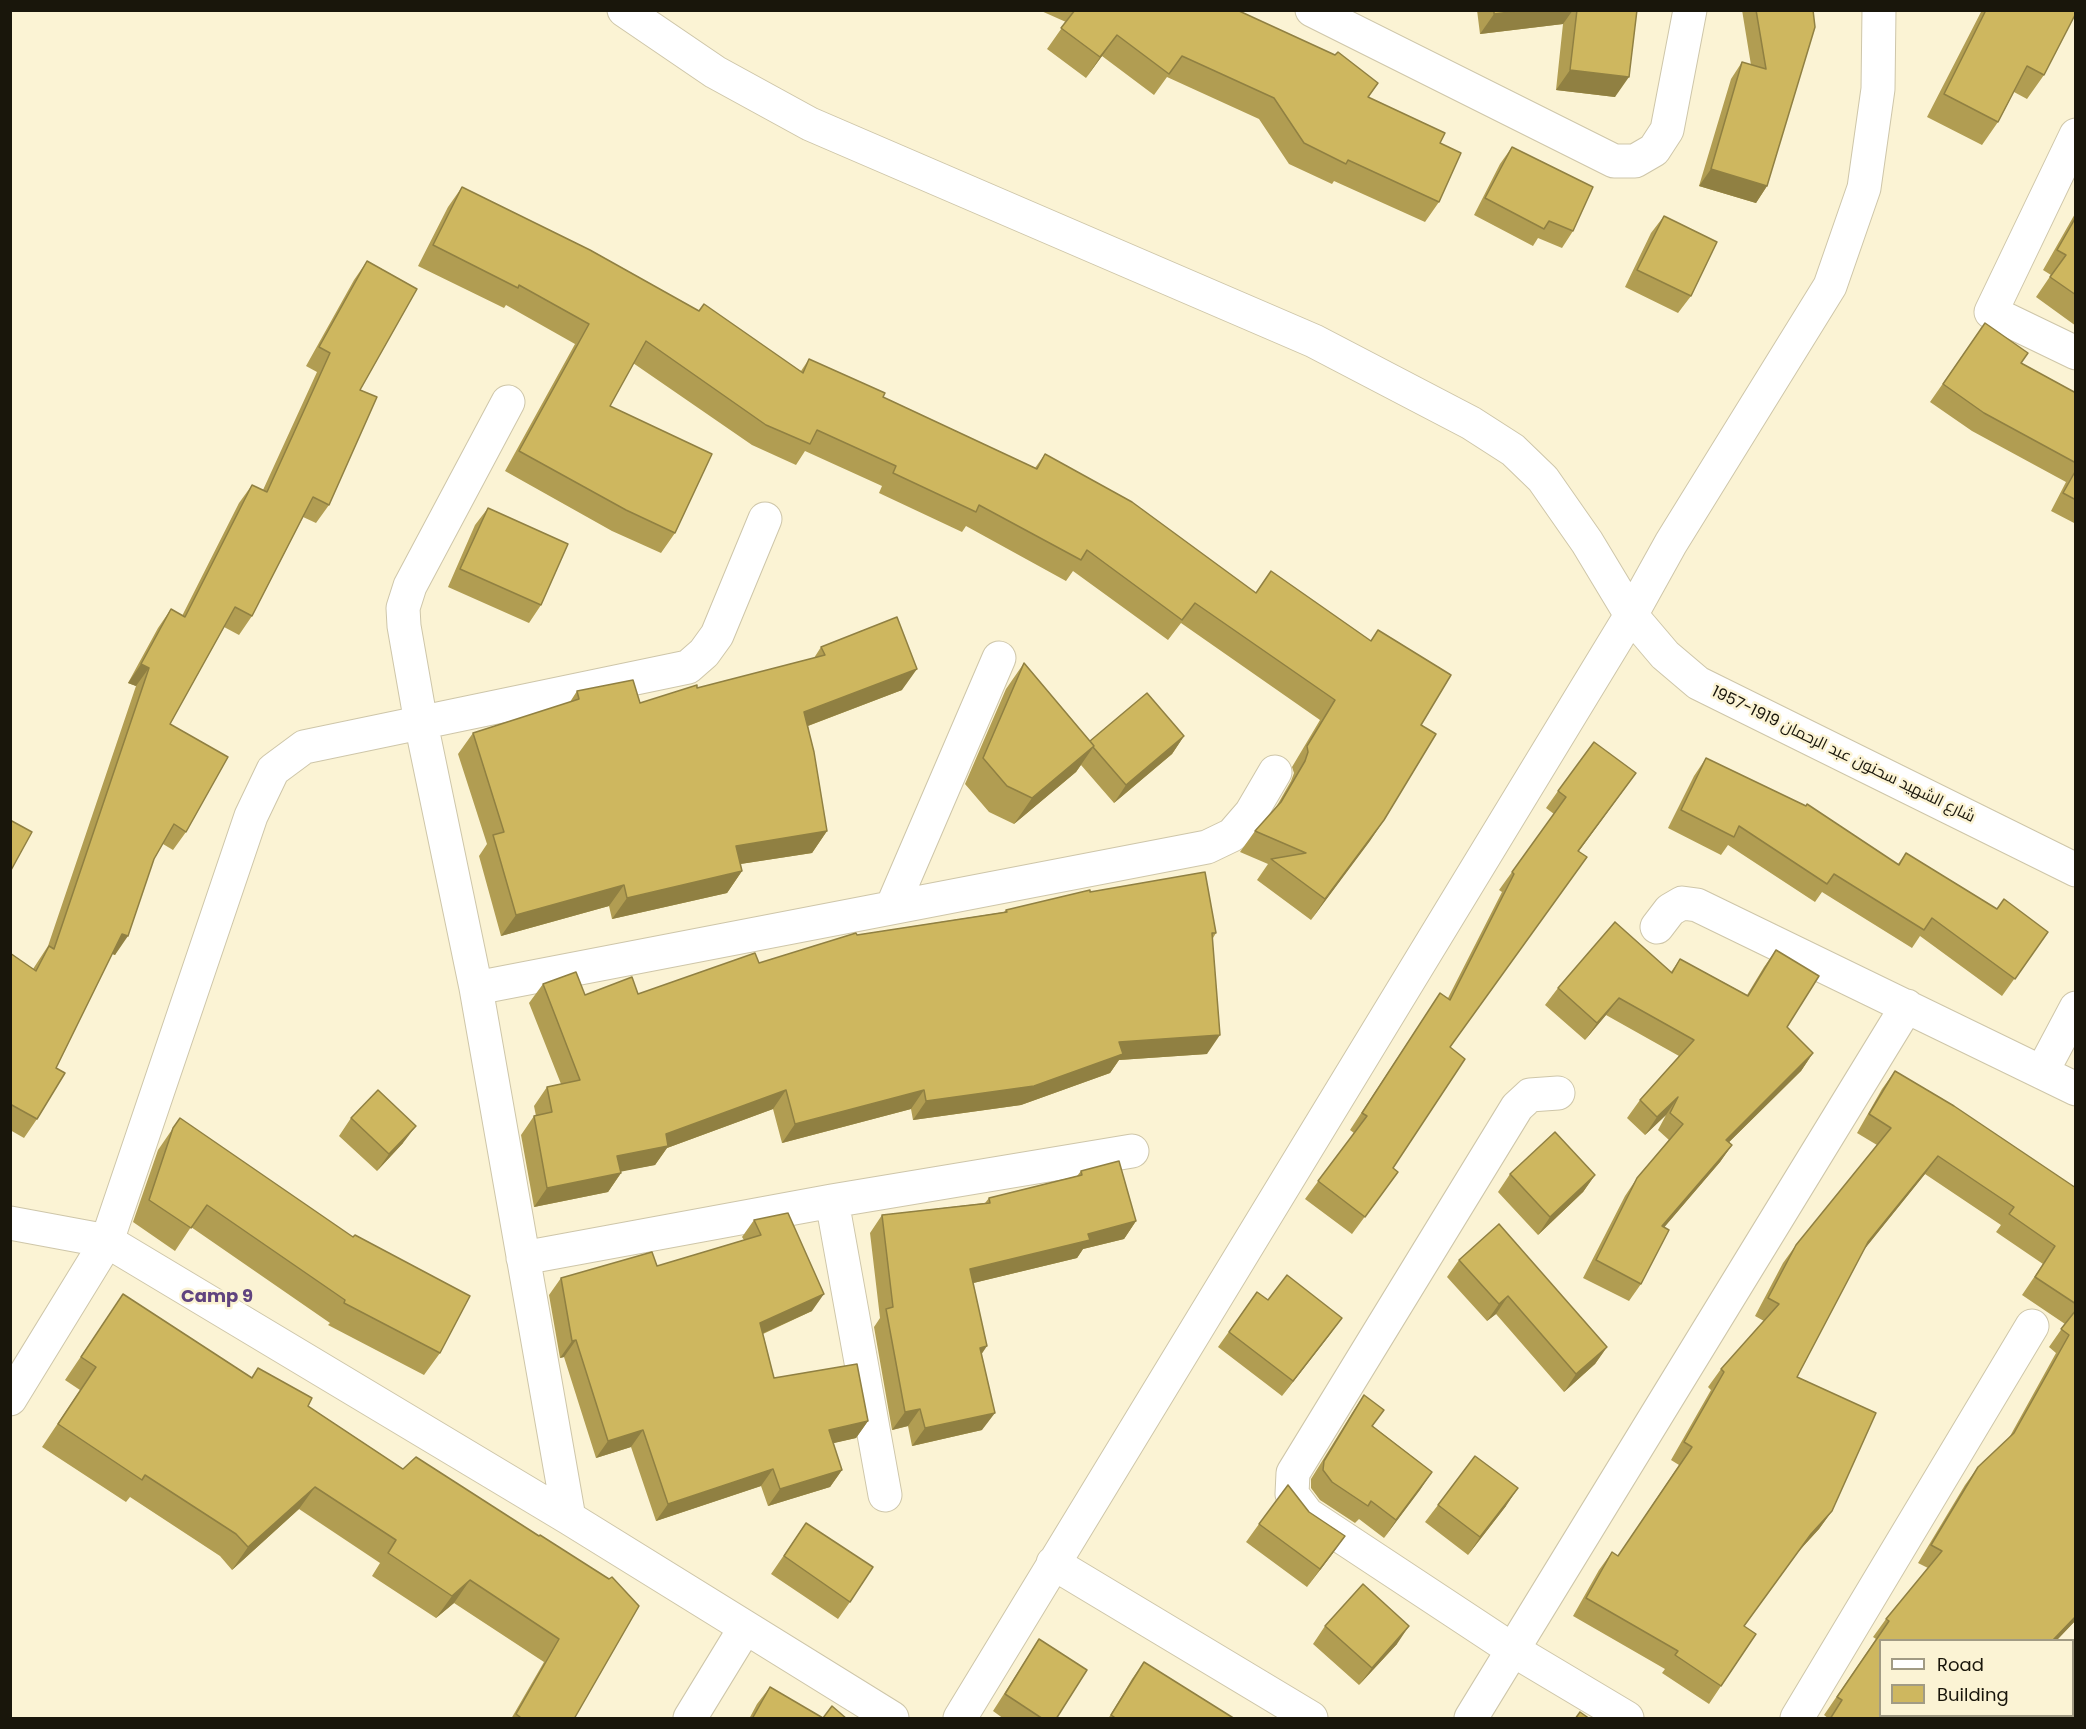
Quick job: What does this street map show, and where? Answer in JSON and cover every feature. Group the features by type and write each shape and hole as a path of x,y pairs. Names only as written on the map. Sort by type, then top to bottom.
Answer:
{"street":[{"name":"شارع الشهيد سحنون عبد الرحمان 1919-1957","path":"624,10 715,72 810,124 1314,341 1471,423 1513,450 1543,479 1587,542 1631,615 1665,655 1698,683 2076,870"},
{"path":"1312,10 1614,161 1635,161 1654,150 1667,130 1690,10"},
{"path":"960,1719 1631,615 1671,543 1830,286 1864,188 1878,89 1879,10"},
{"path":"2076,135 1990,312 2076,353"},
{"path":"508,402 410,586 403,608 421,723 476,988 569,1518"},
{"path":"10,1399 107,1241 251,816 273,770 304,747 688,667 704,653 717,635 765,519"},
{"path":"892,907 999,658"},
{"path":"476,988 1207,847 1232,835 1251,813 1275,772"},
{"path":"1657,927 1670,909 1682,903 1697,905 2076,1089"},
{"path":"1471,1719 1907,1006"},
{"path":"2042,1072 2076,1008"},
{"path":"1558,1093 1530,1095 1517,1107 1293,1473 1292,1494 1307,1514 1513,1650 1627,1719"},
{"path":"523,1258 832,1201 1132,1151"},
{"path":"832,1201 885,1495"},
{"path":"10,1223 107,1241 569,1518 892,1719"},
{"path":"1797,1719 2032,1326"},
{"path":"1053,1563 1311,1719"},
{"path":"690,1719 745,1628"}],"building":[{"path":"1075,10 1237,10 1335,55 1338,52 1378,83 1368,97 1445,133 1440,143 1461,153 1439,202 1348,160 1346,164 1304,143 1274,98 1182,56 1169,74 1117,35 1100,57 1061,28"},
{"path":"1494,10 1526,10 1494,14"},
{"path":"1577,10 1637,10 1629,77 1570,70"},
{"path":"1756,10 1813,10 1815,27 1767,186 1711,169 1742,62 1766,69"},
{"path":"1986,10 2076,10 2044,75 2027,66 1998,122 1944,94"},
{"path":"1512,147 1593,187 1573,231 1549,221 1544,229 1485,198"},
{"path":"462,187 590,250 699,311 704,304 803,373 809,359 885,393 883,397 1037,469 1045,454 1132,502 1256,593 1271,571 1371,641 1378,630 1451,675 1421,725 1436,734 1384,820 1325,899 1271,859 1306,853 1255,831 1281,802 1305,761 1307,746 1335,700 1195,603 1182,620 1087,550 1081,560 979,505 976,512 893,473 896,466 817,430 810,444 766,425 646,341 610,406 712,454 675,533 626,510 519,451 589,324 519,285 518,288 433,245"},
{"path":"1664,216 1717,242 1691,296 1637,270"},
{"path":"2076,217 2076,295 2050,277 2066,255 2057,250"},
{"path":"367,261 417,289 360,390 377,397 329,505 313,497 252,616 235,607 170,724 228,757 186,832 174,824 154,859 128,936 122,934 56,1068 65,1073 37,1119 10,1104 10,953 36,971 49,946 54,949 149,668 141,664 171,609 185,617 252,485 267,492 330,353 319,347"},
{"path":"1985,323 2028,353 2021,363 2076,393 2076,463 1984,413 1943,384"},
{"path":"2076,470 2076,500 2063,493"},
{"path":"488,508 568,544 541,605 460,569"},
{"path":"897,617 917,669 804,712 814,752 827,831 736,846 742,871 627,898 624,885 516,915 493,835 504,832 473,733 579,699 577,691 633,680 640,703 697,685 697,688 825,655 821,647"},
{"path":"1024,663 1094,746 1032,798 1007,786 983,758"},
{"path":"1147,693 1184,736 1126,785 1090,741"},
{"path":"1594,742 1636,773 1578,851 1587,857 1450,1047 1465,1059 1393,1168 1398,1172 1365,1217 1318,1181 1367,1116 1362,1113 1440,993 1450,1000 1514,874 1512,872 1566,797 1558,791"},
{"path":"1706,758 1806,806 1807,804 1899,865 1906,853 1997,909 2004,899 2048,932 2015,979 1932,918 1924,930 1834,874 1827,884 1739,826 1734,837 1681,810"},
{"path":"10,820 32,832 10,872"},
{"path":"1205,872 1216,933 1212,933 1220,1035 1119,1042 1123,1054 1034,1086 926,1101 924,1090 795,1124 786,1090 666,1134 668,1146 617,1156 621,1173 547,1188 534,1116 552,1112 547,1087 580,1080 543,984 576,972 585,995 632,977 638,994 755,953 759,963 856,933 857,935 1007,912 1006,910 1090,890 1090,892"},
{"path":"1615,922 1672,973 1680,959 1748,996 1776,950 1819,976 1787,1027 1813,1053 1726,1140 1732,1145 1662,1226 1669,1230 1641,1284 1596,1260 1637,1178 1683,1124 1670,1113 1678,1097 1657,1117 1640,1100 1694,1040 1619,998 1597,1023 1558,988"},
{"path":"1895,1071 1954,1106 2076,1188 2076,1304 2035,1277 2055,1246 2009,1214 2014,1207 1938,1156 1868,1242 1797,1377 1876,1413 1832,1511 1811,1534 1744,1626 1756,1634 1721,1686 1675,1655 1678,1651 1586,1598 1612,1552 1618,1556 1692,1447 1684,1442 1724,1372 1721,1369 1779,1304 1768,1298 1796,1245 1891,1128 1869,1114"},
{"path":"378,1090 416,1126 389,1154 351,1118"},
{"path":"180,1118 353,1237 355,1235 470,1296 440,1353 344,1303 345,1300 207,1205 191,1228 149,1200 173,1128"},
{"path":"1555,1132 1595,1175 1550,1217 1510,1174"},
{"path":"1119,1161 1136,1221 1088,1234 1090,1240 970,1269 987,1346 980,1348 995,1413 925,1428 920,1409 905,1412 886,1309 893,1307 882,1215 990,1203 989,1198 1082,1175 1081,1171"},
{"path":"788,1213 824,1294 760,1323 774,1378 857,1364 868,1421 829,1430 842,1470 780,1489 773,1469 668,1504 643,1430 608,1441 576,1340 572,1341 561,1278 652,1252 657,1266 761,1235 754,1220"},
{"path":"1499,1224 1607,1347 1576,1374 1508,1296 1499,1304 1459,1260"},
{"path":"1287,1275 1342,1318 1293,1381 1229,1332 1257,1292 1268,1300"},
{"path":"123,1294 252,1378 258,1368 312,1398 308,1406 403,1469 416,1457 609,1579 612,1577 639,1606 574,1719 519,1719 520,1717 516,1714 559,1639 470,1580 452,1596 388,1553 396,1540 315,1487 248,1547 236,1534 145,1475 142,1480 58,1424 96,1367 81,1357"},
{"path":"2076,1310 2076,1616 2054,1639 1879,1639 1879,1717 2006,1717 2005,1719 1830,1719 1842,1700 1837,1697 1889,1621 1886,1619 1942,1551 1931,1545 1978,1467 2014,1433 2069,1335 2061,1329"},
{"path":"1364,1395 1384,1410 1372,1426 1432,1472 1396,1520 1371,1501 1368,1506 1332,1482 1323,1470 1324,1461"},
{"path":"1475,1456 1518,1488 1480,1537 1438,1505"},
{"path":"1288,1485 1309,1512 1345,1536 1320,1569 1259,1524"},
{"path":"806,1523 873,1567 850,1602 784,1556"},
{"path":"1363,1584 1409,1626 1372,1668 1325,1626"},
{"path":"1039,1639 1087,1670 1056,1719 1043,1719 1005,1694"},
{"path":"1144,1662 1235,1719 1117,1719 1111,1715"},
{"path":"770,1687 823,1718 832,1706 847,1719 752,1719"},
{"path":"1580,1712 1590,1719 1575,1719"}],"district":[{"name":"Camp 9","path":"217,1297"}]}
